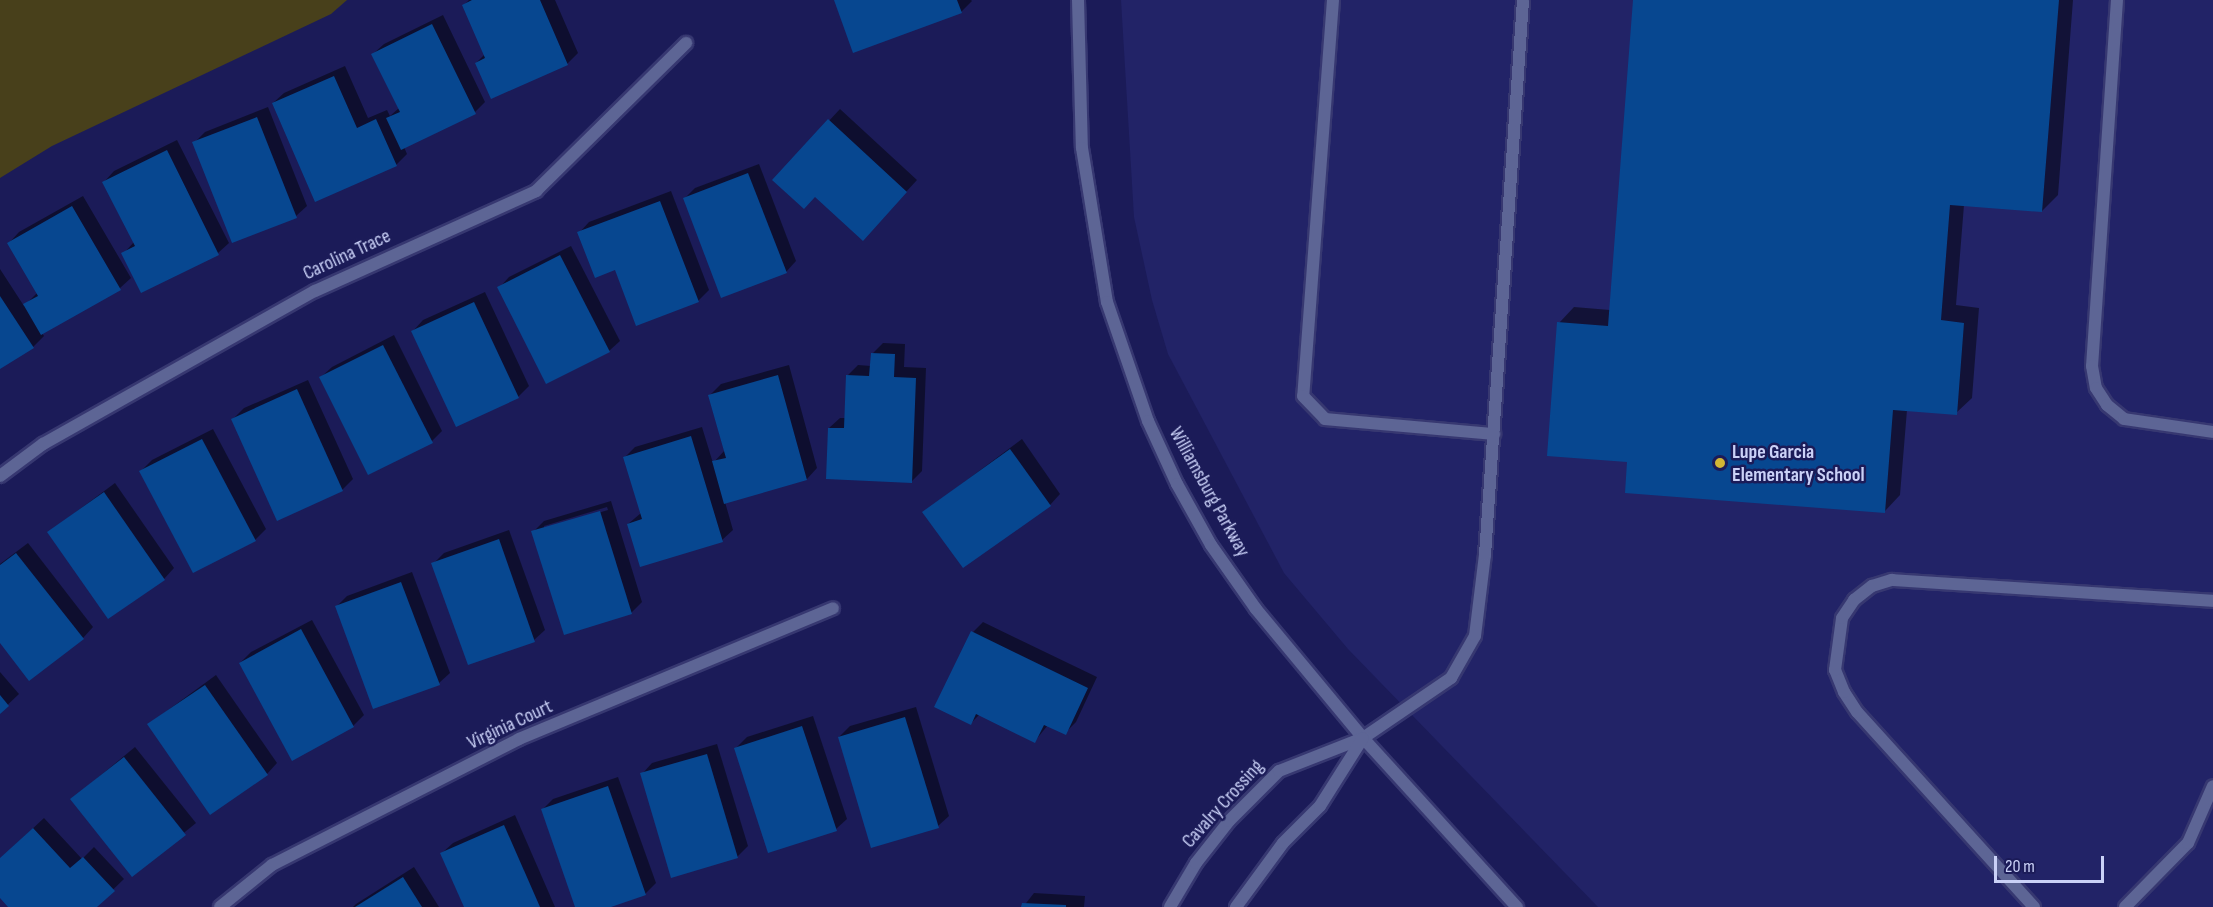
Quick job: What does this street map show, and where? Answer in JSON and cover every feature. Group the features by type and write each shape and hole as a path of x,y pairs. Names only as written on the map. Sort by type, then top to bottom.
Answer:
{"street":[{"name":"Williamsburg Parkway","path":"1078,0 1082,148 1089,202 1107,302 1148,421 1211,545 1256,609 1363,738 1517,907"},
{"path":"1333,0 1303,396 1325,419 1494,434"},
{"path":"1236,907 1283,843 1320,806 1363,738 1451,678 1475,636 1494,434 1523,0"},
{"path":"2117,0 2092,366 2096,388 2107,405 2124,419 2213,432"},
{"name":"Carolina Trace","path":"0,476 43,444 315,291 536,191 686,43"},
{"path":"2034,907 1850,702 1835,670 1842,618 1854,600 1872,586 1892,580 2213,601"},
{"name":"Virginia Court","path":"220,907 272,865 519,739 833,608"},
{"name":"Cavalry Crossing","path":"1170,907 1196,863 1229,821 1278,771 1363,738"},
{"path":"2125,907 2188,843 2213,786"}],"shaded area":[{"path":"0,0 347,0 331,14 52,146 0,178"},
{"name":"Lupe Garcia Elementary School","path":"1121,0 2213,0 2213,907 1598,907 1348,649 1284,573 1168,354 1152,300 1134,217"}],"building":[{"path":"472,0 540,0 568,65 491,99 475,63 485,58 462,5"},
{"path":"834,0 957,0 962,13 853,53"},
{"path":"1633,0 2059,0 2042,212 1950,205 1941,320 1964,323 1957,415 1893,410 1885,513 1625,493 1627,462 1547,456 1557,322 1608,326"},
{"path":"432,24 476,114 401,150 386,118 400,112 371,54"},
{"path":"334,76 357,128 376,119 397,166 315,202 272,103"},
{"path":"257,117 297,218 232,243 192,142"},
{"path":"828,119 907,192 863,241 815,197 804,209 772,180"},
{"path":"167,150 219,255 141,293 121,253 135,246 102,182"},
{"path":"748,173 787,273 721,298 683,198"},
{"path":"660,201 699,302 636,326 615,270 595,278 577,232"},
{"path":"72,206 121,290 41,335 23,304 38,296 7,243"},
{"path":"560,255 610,352 546,384 497,287"},
{"path":"0,296 34,348 0,369"},
{"path":"474,302 519,398 456,427 411,331"},
{"path":"383,345 433,443 368,475 319,377"},
{"path":"871,353 895,354 894,377 916,378 912,483 826,479 828,428 844,428 846,375 869,376"},
{"path":"778,375 807,480 724,504 712,461 726,458 708,395"},
{"path":"297,389 343,491 277,521 231,419"},
{"path":"691,436 723,542 640,567 627,524 642,519 623,457"},
{"path":"202,439 256,541 193,573 139,471"},
{"path":"1010,449 1051,506 963,568 922,512"},
{"path":"104,492 165,580 108,619 47,532"},
{"path":"600,511 632,614 564,635 531,531"},
{"path":"499,539 535,642 468,665 431,563"},
{"path":"16,553 84,639 29,681 0,643 0,565"},
{"path":"401,582 440,685 373,709 335,606"},
{"path":"301,629 354,727 292,761 239,663"},
{"path":"971,631 1088,688 1066,735 1044,725 1035,743 976,714 971,725 934,707"},
{"path":"205,685 268,775 210,815 147,724"},
{"path":"0,695 9,706 0,714"},
{"path":"905,717 939,828 871,848 838,737"},
{"path":"802,726 837,831 768,853 734,748"},
{"path":"707,754 738,858 671,878 640,773"},
{"path":"124,757 186,835 132,877 70,799"},
{"path":"608,786 646,895 611,907 575,907 541,809"},
{"path":"504,825 540,907 464,907 440,853"},
{"path":"33,828 70,868 83,857 115,891 97,907 8,907 0,898 0,858"},
{"path":"403,877 422,907 355,907"},
{"path":"1022,903 1066,905 1066,907 1021,907"}],"place":[{"name":"Lupe Garcia Elementary School","path":"1720,463"}]}
